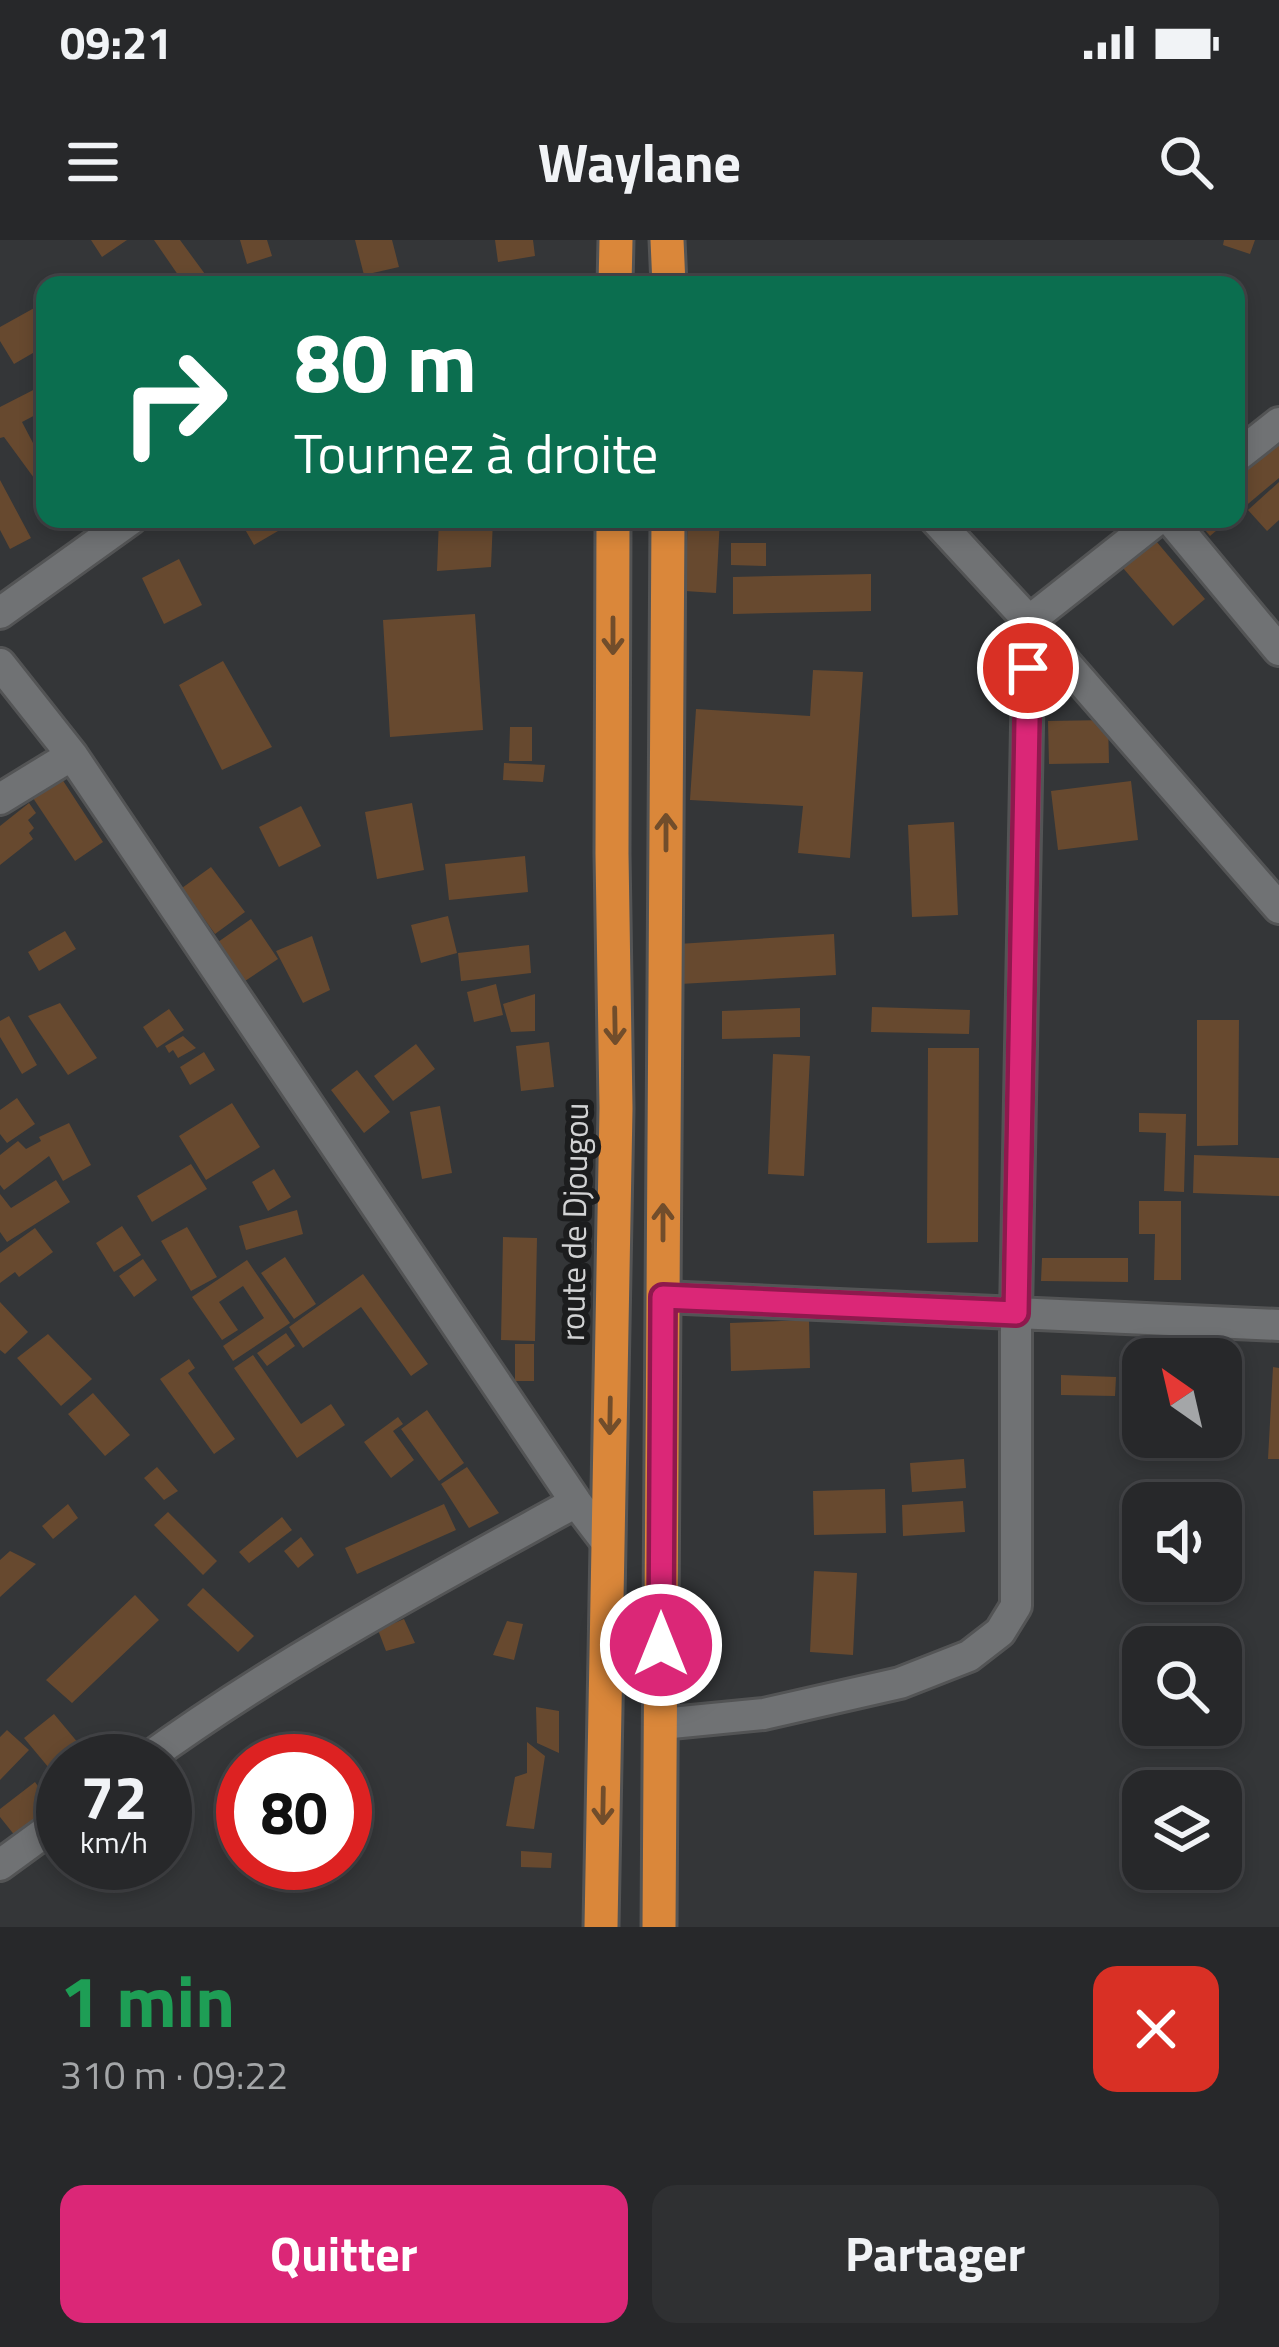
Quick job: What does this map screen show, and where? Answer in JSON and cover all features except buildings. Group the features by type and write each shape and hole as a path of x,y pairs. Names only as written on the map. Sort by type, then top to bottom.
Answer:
{"highway":[{"path":"615,276 616,240"},
{"path":"667,240 669,276"},
{"name":"route de Djougou","path":"601,1927 616,1108 613,528"},
{"path":"659,1927 668,528"},
{"path":"616,1108 664,1109"}],"street":[{"path":"1245,450 1279,423"},
{"path":"0,613 118,528"},
{"path":"943,528 1279,908"},
{"path":"1029,621 1147,528"},
{"path":"1177,528 1279,650"},
{"path":"661,1724 764,1714 900,1683 968,1656 1000,1632 1016,1606 1016,1313 1029,621"},
{"path":"0,664 72,755 608,1544"},
{"path":"0,799 72,755"},
{"path":"663,1297 1279,1325"},
{"path":"182,1734 362,1620 576,1502"},
{"path":"0,1865 36,1839"}],"route":[{"path":"661,1645 663,1297 1016,1313 1028,668"}]}
